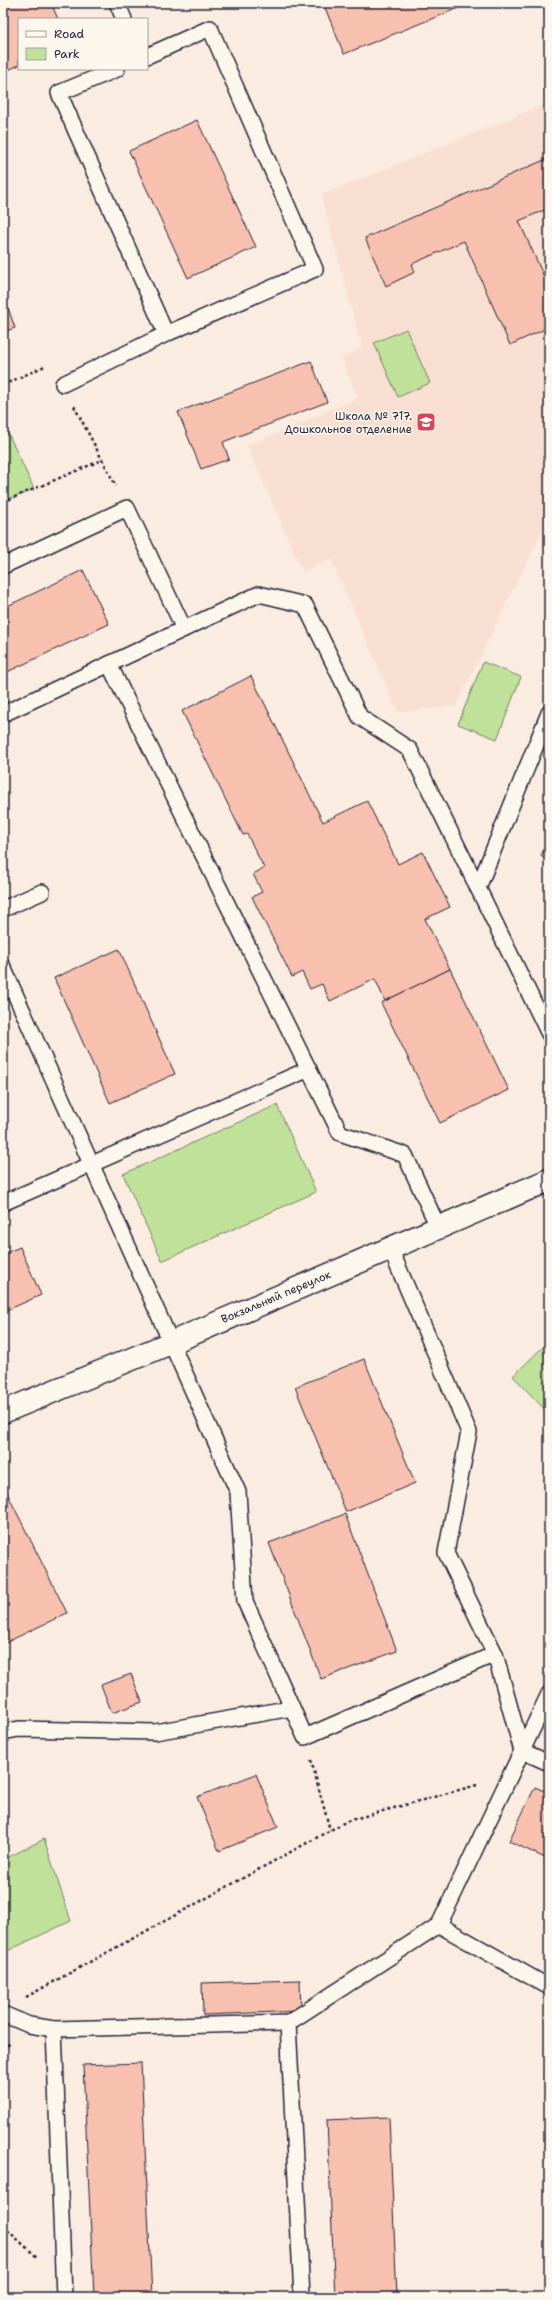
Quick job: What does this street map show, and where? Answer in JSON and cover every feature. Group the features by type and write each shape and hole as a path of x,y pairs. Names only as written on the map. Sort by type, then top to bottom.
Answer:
{"street":[{"name":"Вокзальный переулок","path":"3,1412 173,1342 549,1180"}],"lane":[{"path":"117,3 124,18"},
{"path":"63,384 166,334 315,269 210,28 148,56"},
{"path":"115,70 59,93 166,334"},
{"path":"3,566 127,508 184,629"},
{"path":"3,714 259,594 305,605 360,717 410,750 549,1034"},
{"path":"109,664 340,1133 404,1155 438,1227"},
{"path":"478,888 549,713"},
{"path":"3,910 42,892"},
{"path":"3,967 173,1342 238,1492 245,1601 305,1737 495,1654"},
{"path":"3,1204 309,1069"},
{"path":"390,1248 469,1432 446,1553 495,1654 522,1751"},
{"path":"3,2014 29,2025 54,2028 288,2023 439,1925 549,1694"},
{"path":"5,1727 19,1729 156,1732 292,1708"},
{"path":"522,1751 549,1763"},
{"path":"439,1925 549,1987"},
{"path":"288,2023 302,2297"},
{"path":"54,2028 64,2297"}],"path":[{"path":"3,384 52,363 127,508"},
{"path":"3,502 102,460"},
{"path":"305,1737 330,1830"},
{"path":"24,1998 347,1821 510,1775"},
{"path":"3,2226 64,2281"}],"shaded area":[{"name":"Школа № 717. Дошкольное отделение","path":"549,103 549,517 456,706 398,712 331,559 303,572 247,446 358,398 341,358 362,348 321,195"}],"green space":[{"path":"406,329 430,383 398,397 374,343"},
{"path":"3,422 34,489 3,502"},
{"path":"483,662 521,677 497,739 458,724"},
{"path":"277,1105 316,1192 162,1261 123,1174"},
{"path":"549,1341 549,1414 513,1376"},
{"path":"44,1839 71,1921 3,1953 3,1860"}],"building":[{"path":"51,3 58,18 18,18 18,65 4,72 3,4"},
{"path":"323,3 471,3 344,54"},
{"path":"197,120 256,247 188,278 129,151"},
{"path":"549,158 549,208 519,221 549,288 549,327 510,345 464,241 412,264 415,272 386,286 365,238"},
{"path":"5,299 15,328 3,332 3,300"},
{"path":"311,361 327,402 223,442 229,459 201,469 178,412"},
{"path":"83,570 109,624 3,674 3,608"},
{"path":"251,676 323,822 367,801 398,864 423,852 450,907 425,919 450,969 385,1001 375,979 330,1001 322,984 310,989 302,972 292,977 252,897 262,892 253,874 264,868 247,834 243,835 182,711"},
{"path":"549,836 549,859 541,856"},
{"path":"119,949 175,1074 110,1103 54,978"},
{"path":"450,969 509,1090 440,1123 381,1003"},
{"path":"20,1247 41,1295 3,1312 3,1254"},
{"path":"364,1359 415,1483 346,1512 295,1387"},
{"path":"5,1489 67,1613 3,1644 3,1491"},
{"path":"345,1514 397,1651 321,1679 269,1543"},
{"path":"131,1674 142,1702 112,1713 101,1685"},
{"path":"256,1774 278,1827 219,1851 197,1797"},
{"path":"535,1787 549,1793 549,1860 509,1841"},
{"path":"300,1980 301,2011 203,2015 202,1983"},
{"path":"141,2063 152,2297 94,2297 83,2065"},
{"path":"389,2117 397,2297 335,2297 327,2120"}],"place":[{"name":"Школа № 717. Дошкольное отделение","path":"426,422"}]}
